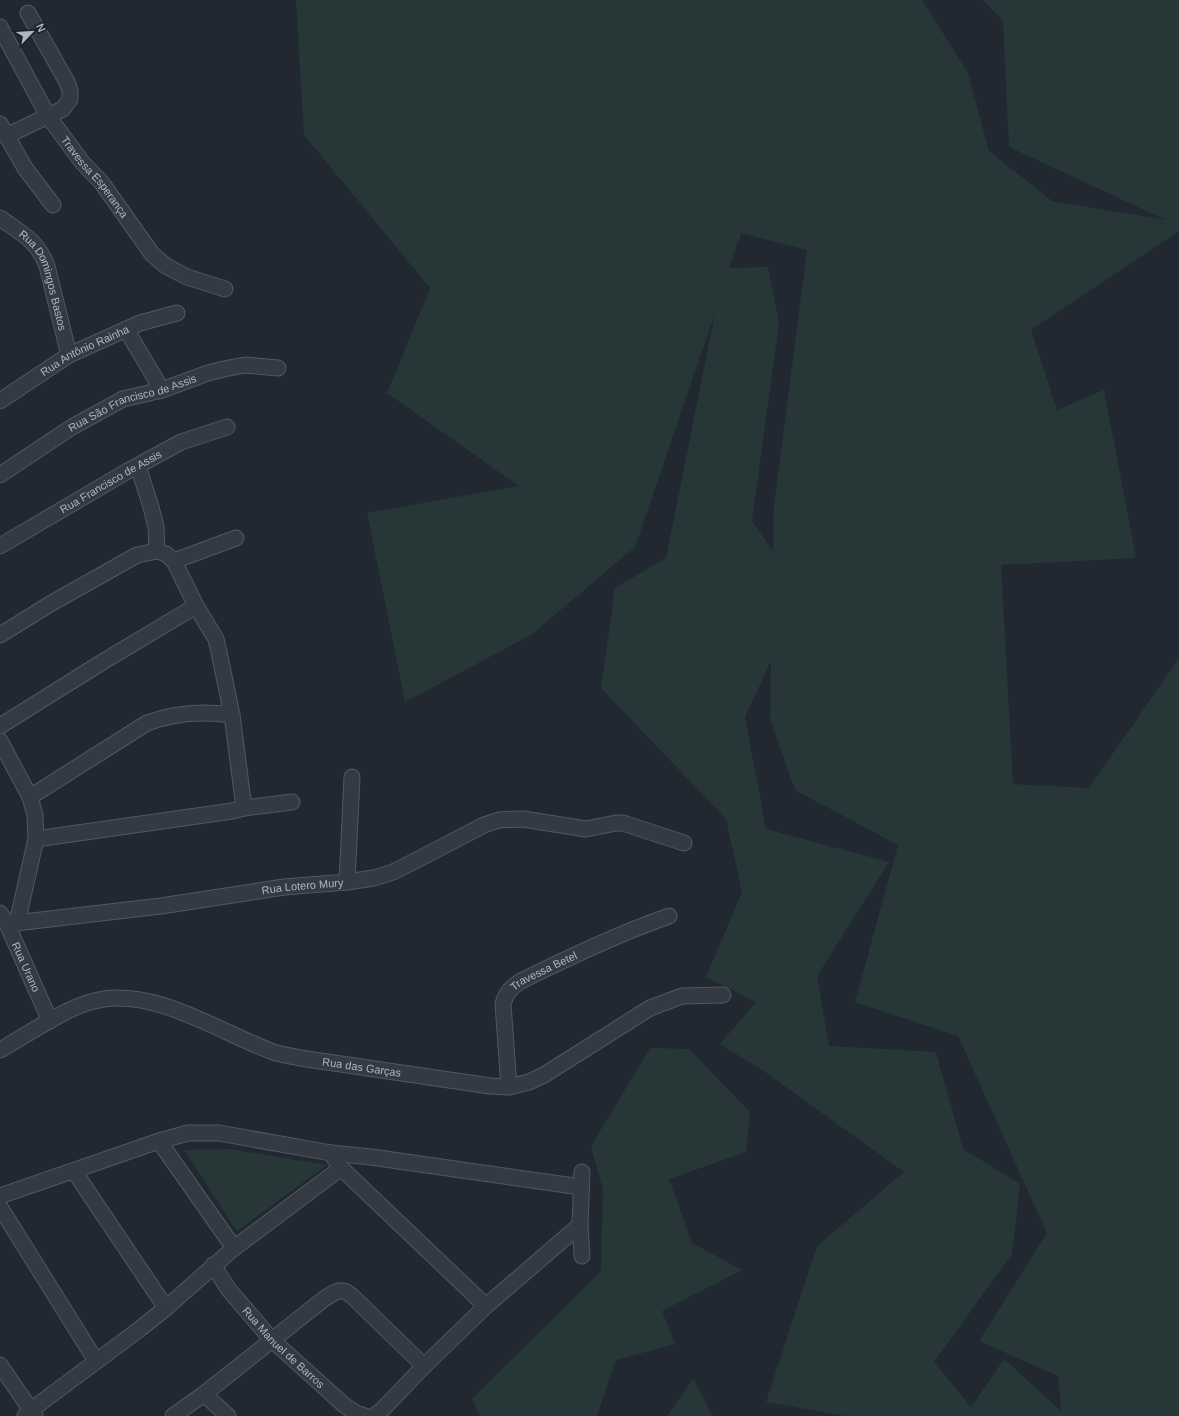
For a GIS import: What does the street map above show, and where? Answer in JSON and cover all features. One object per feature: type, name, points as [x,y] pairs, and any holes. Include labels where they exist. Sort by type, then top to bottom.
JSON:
[{"type":"street","points":[[28,13],[67,82],[70,91],[70,99],[63,109],[48,116],[3,130],[25,168],[53,205]]},
{"type":"street","name":"Travessa Esperança","points":[[0,27],[48,116],[82,162],[102,183],[152,254],[166,266],[187,277],[225,289]]},
{"type":"street","name":"Rua Domingos Bastos","points":[[0,218],[37,246],[43,255],[69,355]]},
{"type":"street","name":"Rua Antônio Rainha","points":[[0,401],[69,355],[140,323],[177,314]]},
{"type":"street","points":[[126,329],[162,390]]},
{"type":"street","name":"Rua São Francisco de Assis","points":[[0,476],[72,426],[124,399],[162,390],[208,372],[224,368],[245,366],[278,368]]},
{"type":"street","name":"Rua Francisco de Assis","points":[[0,546],[181,442],[227,427]]},
{"type":"street","points":[[138,466],[156,527],[157,551]]},
{"type":"street","points":[[174,561],[236,538]]},
{"type":"street","points":[[0,636],[50,604],[137,555],[157,551],[166,554],[174,561],[196,606],[216,639],[220,652],[232,715],[244,808]]},
{"type":"street","points":[[0,726],[196,606]]},
{"type":"street","points":[[30,797],[147,723],[160,718],[176,715],[216,713],[232,715]]},
{"type":"street","points":[[0,742],[30,797],[35,815],[36,839],[8,920]]},
{"type":"street","points":[[347,882],[352,777]]},
{"type":"street","points":[[36,839],[292,802]]},
{"type":"street","name":"Rua Lotero Mury","points":[[8,920],[161,906],[284,887],[347,882],[374,878],[394,872],[484,825],[499,820],[523,819],[586,829],[608,824],[623,824],[684,843]]},
{"type":"street","name":"Travessa Betel","points":[[509,1087],[503,1004],[505,996],[512,987],[521,981],[594,946],[669,916]]},
{"type":"street","name":"Rua Urano","points":[[8,920],[50,1021]]},
{"type":"street","name":"Rua das Garças","points":[[0,1050],[72,1009],[94,1001],[115,997],[134,998],[156,1003],[176,1010],[277,1053],[300,1058],[490,1086],[509,1087],[529,1082],[544,1075],[650,1008],[682,996],[723,995]]},
{"type":"street","points":[[0,1196],[188,1133],[219,1133],[331,1153],[582,1180],[580,1225],[582,1256]]},
{"type":"street","points":[[159,1142],[234,1248]]},
{"type":"street","points":[[331,1153],[341,1168],[486,1306]]},
{"type":"street","points":[[0,1365],[30,1414],[96,1361],[166,1308],[234,1248],[341,1168]]},
{"type":"street","points":[[74,1171],[166,1308]]},
{"type":"street","points":[[0,1207],[96,1361]]},
{"type":"street","points":[[377,1414],[486,1306],[580,1225]]},
{"type":"street","name":"Rua Manuel de Barros","points":[[214,1265],[229,1290],[272,1340],[344,1405],[356,1413],[365,1416]]},
{"type":"street","points":[[173,1416],[204,1394],[336,1291],[343,1290],[347,1292],[424,1366]]},
{"type":"street","points":[[204,1394],[228,1416]]},
{"type":"shaded area","points":[[296,0],[922,0],[968,73],[989,151],[1052,201],[1166,220],[1009,147],[1003,21],[983,0],[1179,0],[1179,231],[1031,330],[1057,410],[1104,390],[1136,558],[1001,565],[1013,784],[1089,788],[1179,658],[1179,1416],[846,1416],[766,1402],[817,1246],[904,1172],[765,1072],[720,1044],[756,1002],[706,977],[742,892],[726,819],[601,688],[615,588],[666,558],[715,313],[635,547],[531,635],[405,702],[367,513],[519,486],[387,393],[430,288],[304,135]],"holes":[[[741,233],[807,250],[774,506],[773,551],[752,521],[779,323],[768,267],[729,268]],[[771,661],[770,719],[795,790],[898,845],[855,1002],[958,1036],[1047,1233],[979,1341],[1058,1376],[1061,1411],[1004,1359],[971,1407],[934,1362],[1012,1254],[1020,1184],[963,1149],[936,1052],[829,1046],[817,976],[889,862],[766,829],[745,717]]]},
{"type":"shaded area","points":[[650,1048],[689,1049],[750,1112],[746,1152],[669,1179],[692,1243],[742,1270],[662,1311],[675,1344],[616,1360],[597,1416],[480,1416],[472,1399],[601,1271],[603,1190],[591,1146]]},
{"type":"shaded area","points":[[230,1149],[327,1165],[237,1231],[184,1150]]},
{"type":"shaded area","points":[[693,1379],[713,1416],[667,1416]]}]
